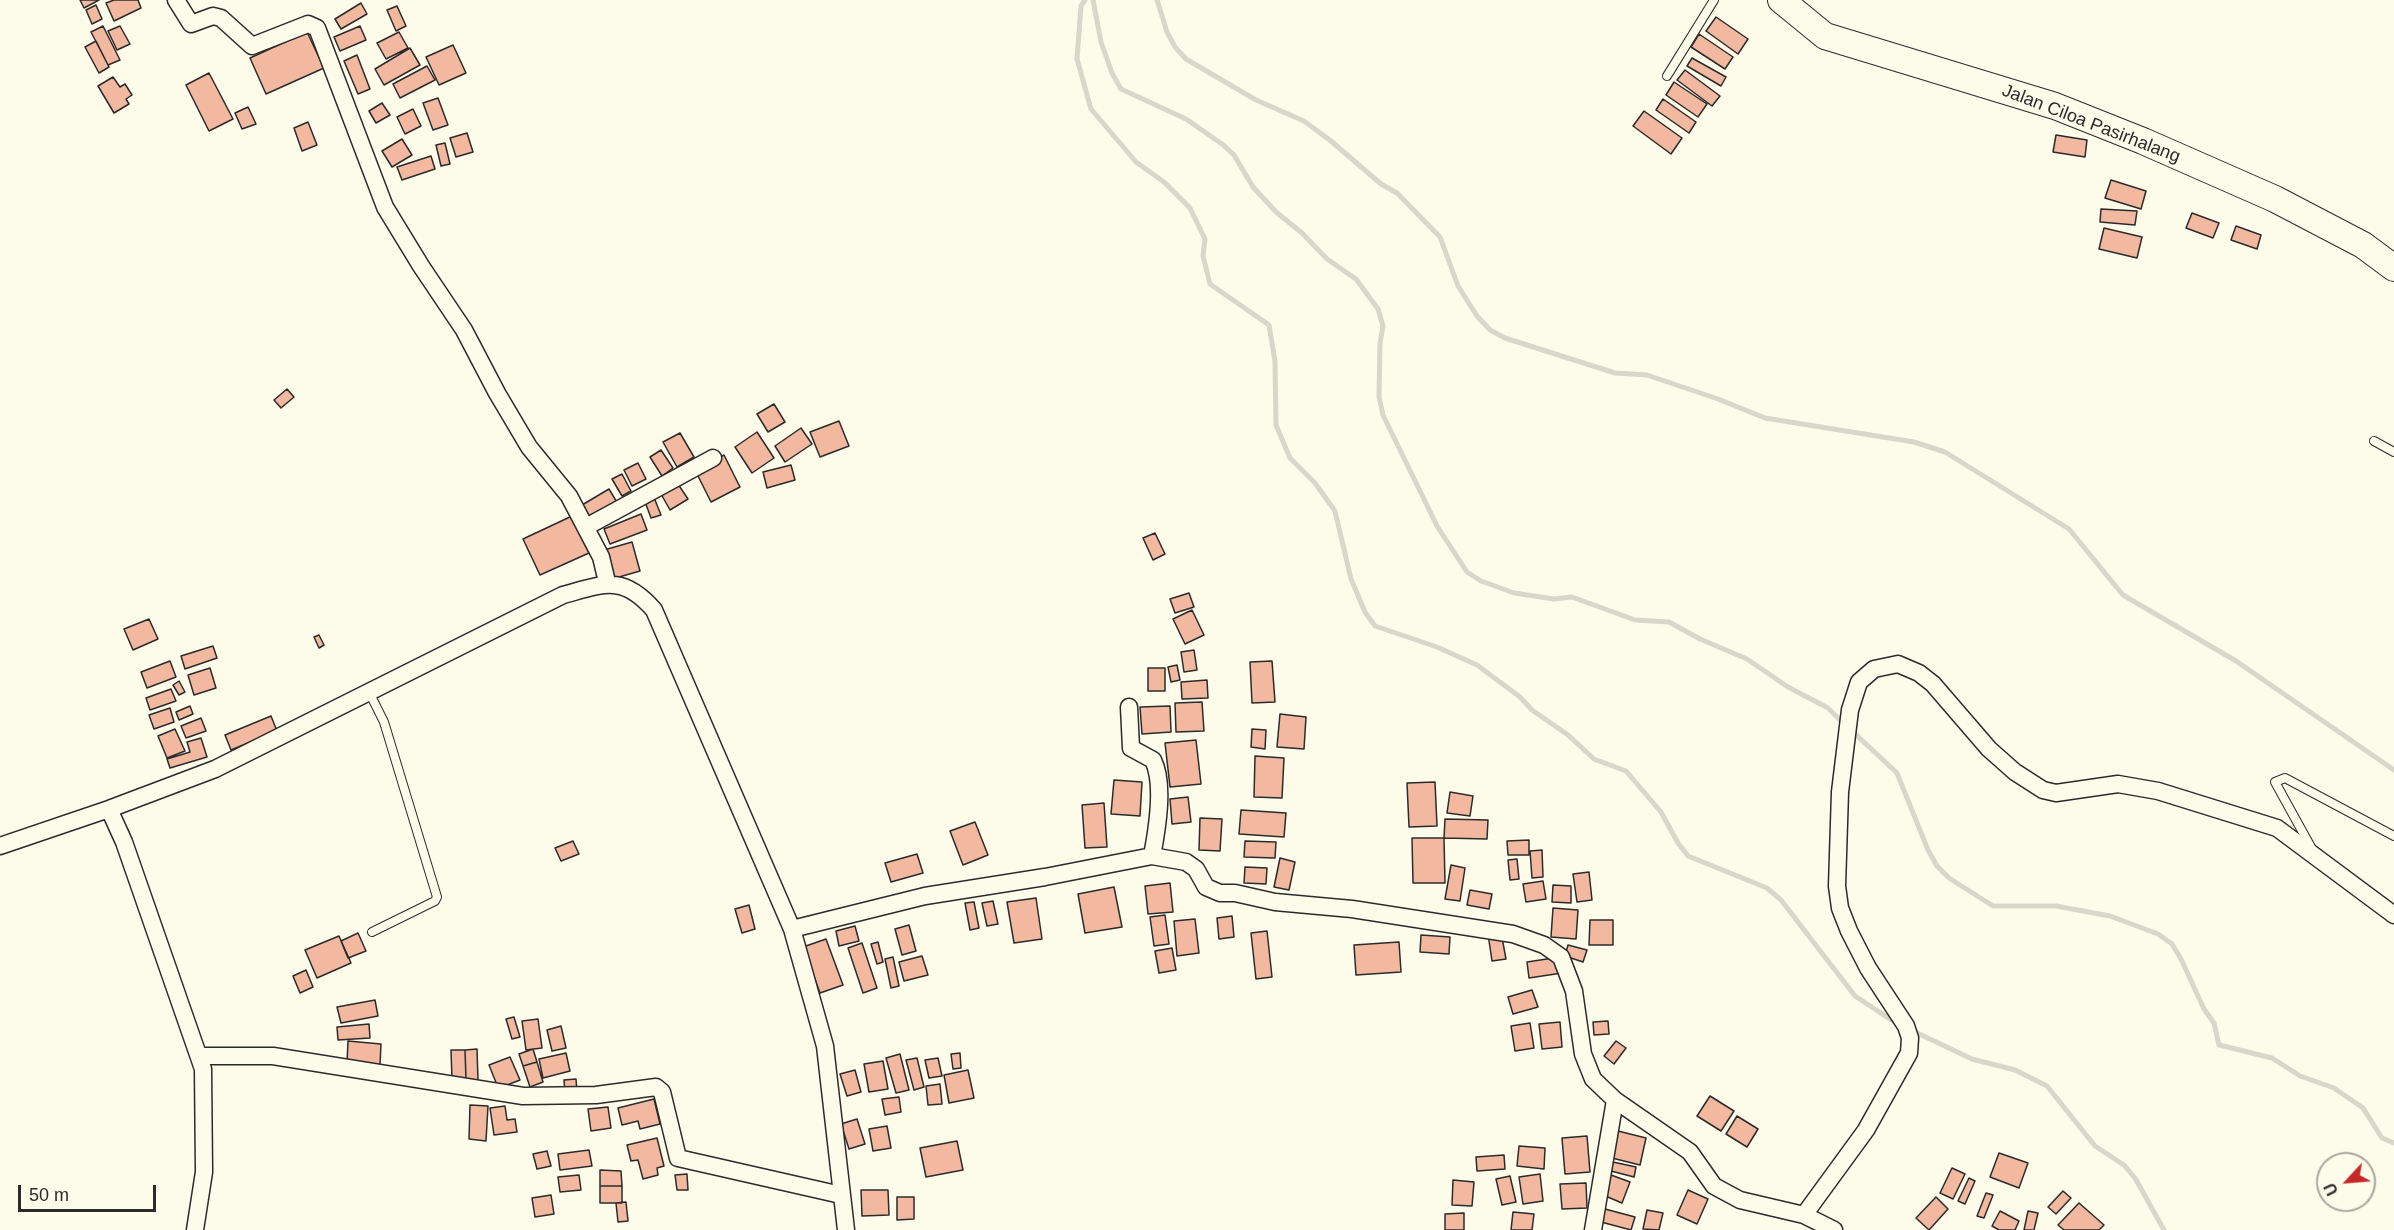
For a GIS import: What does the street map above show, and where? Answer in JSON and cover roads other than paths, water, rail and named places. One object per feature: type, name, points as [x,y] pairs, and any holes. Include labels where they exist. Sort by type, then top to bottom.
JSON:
[{"type":"main road","name":"Jalan Ciloa Pasirhalang","points":[[1781,0],[1825,36],[2055,106],[2154,146],[2275,199],[2363,245],[2394,268]]},
{"type":"street","points":[[176,0],[191,24],[213,16],[221,18],[252,45],[257,46],[308,24],[317,28],[385,207],[464,330],[529,447],[569,496],[601,557],[607,582]]},
{"type":"street","points":[[586,527],[712,458]]},
{"type":"street","points":[[0,846],[109,809],[215,769],[563,595],[607,582],[631,588],[640,594],[654,610],[792,929],[825,1046],[846,1230]]},
{"type":"street","points":[[1804,1215],[1866,1130],[1909,1053],[1910,1038],[1906,1026],[1868,968],[1849,932],[1840,908],[1837,886],[1840,792],[1850,710],[1859,682],[1874,669],[1898,664],[1933,684],[1989,749],[2014,772],[2043,790],[2056,793],[2090,786],[2118,784],[2158,791],[2277,828],[2394,915]]},
{"type":"street","points":[[1129,707],[1131,748],[1153,759],[1156,769],[1159,823],[1152,856]]},
{"type":"street","points":[[109,809],[124,842],[203,1069],[204,1172],[195,1230]]},
{"type":"street","points":[[792,929],[924,896],[1046,877],[1152,856],[1186,862],[1196,869],[1206,887],[1220,893],[1235,893],[1275,902],[1352,909],[1493,930],[1544,945],[1561,957],[1568,971],[1587,1070],[1615,1100],[1690,1152],[1714,1186],[1740,1200],[1804,1215],[1834,1230]]},
{"type":"street","points":[[199,1056],[273,1056],[523,1096],[596,1095],[656,1087],[662,1092],[678,1158],[841,1195]]},
{"type":"street","points":[[1593,1230],[1615,1100]]},
{"type":"lane","points":[[1667,76],[1714,0]]},
{"type":"lane","points":[[2374,441],[2394,452]]},
{"type":"lane","points":[[369,692],[384,722],[437,897],[435,901],[372,932]]},
{"type":"lane","points":[[2316,857],[2276,782],[2280,779],[2285,778],[2394,836]]},
{"type":"waterway","points":[[1085,0],[1081,6],[1077,59],[1091,109],[1136,162],[1164,182],[1190,208],[1205,239],[1203,256],[1210,284],[1269,325],[1275,361],[1276,425],[1290,458],[1315,483],[1335,511],[1351,579],[1365,612],[1375,626],[1437,647],[1477,665],[1520,697],[1532,710],[1568,735],[1594,759],[1626,771],[1661,812],[1688,856],[1767,888],[1781,900],[1855,996],[1899,1025]]},
{"type":"waterway","points":[[1093,0],[1101,42],[1112,73],[1121,89],[1186,119],[1222,144],[1234,155],[1253,187],[1276,212],[1302,233],[1327,259],[1356,279],[1378,309],[1383,326],[1380,343],[1379,397],[1383,415],[1437,526],[1467,572],[1481,581],[1514,593],[1554,599],[1572,597],[1635,620],[1669,622],[1700,639],[1747,659],[1788,687],[1828,708],[1844,724]]},
{"type":"waterway","points":[[1157,0],[1167,32],[1175,47],[1186,59],[1256,100],[1304,121],[1381,184],[1397,193],[1440,237],[1458,286],[1477,316],[1490,330],[1505,338],[1615,373],[1647,375],[1765,418],[1914,442],[1945,452],[2069,529],[2123,595],[2236,661],[2394,770]]},
{"type":"waterway","points":[[1851,730],[1897,773],[1928,850],[1937,866],[1949,878],[1993,906],[2056,906],[2110,916],[2158,934],[2172,944],[2181,959],[2204,1009],[2214,1023],[2219,1045],[2272,1058],[2300,1076],[2334,1088],[2363,1108],[2382,1138],[2394,1143]]},
{"type":"waterway","points":[[1911,1030],[1972,1059],[2015,1070],[2047,1086],[2095,1146],[2124,1165],[2135,1178],[2164,1230]]}]
